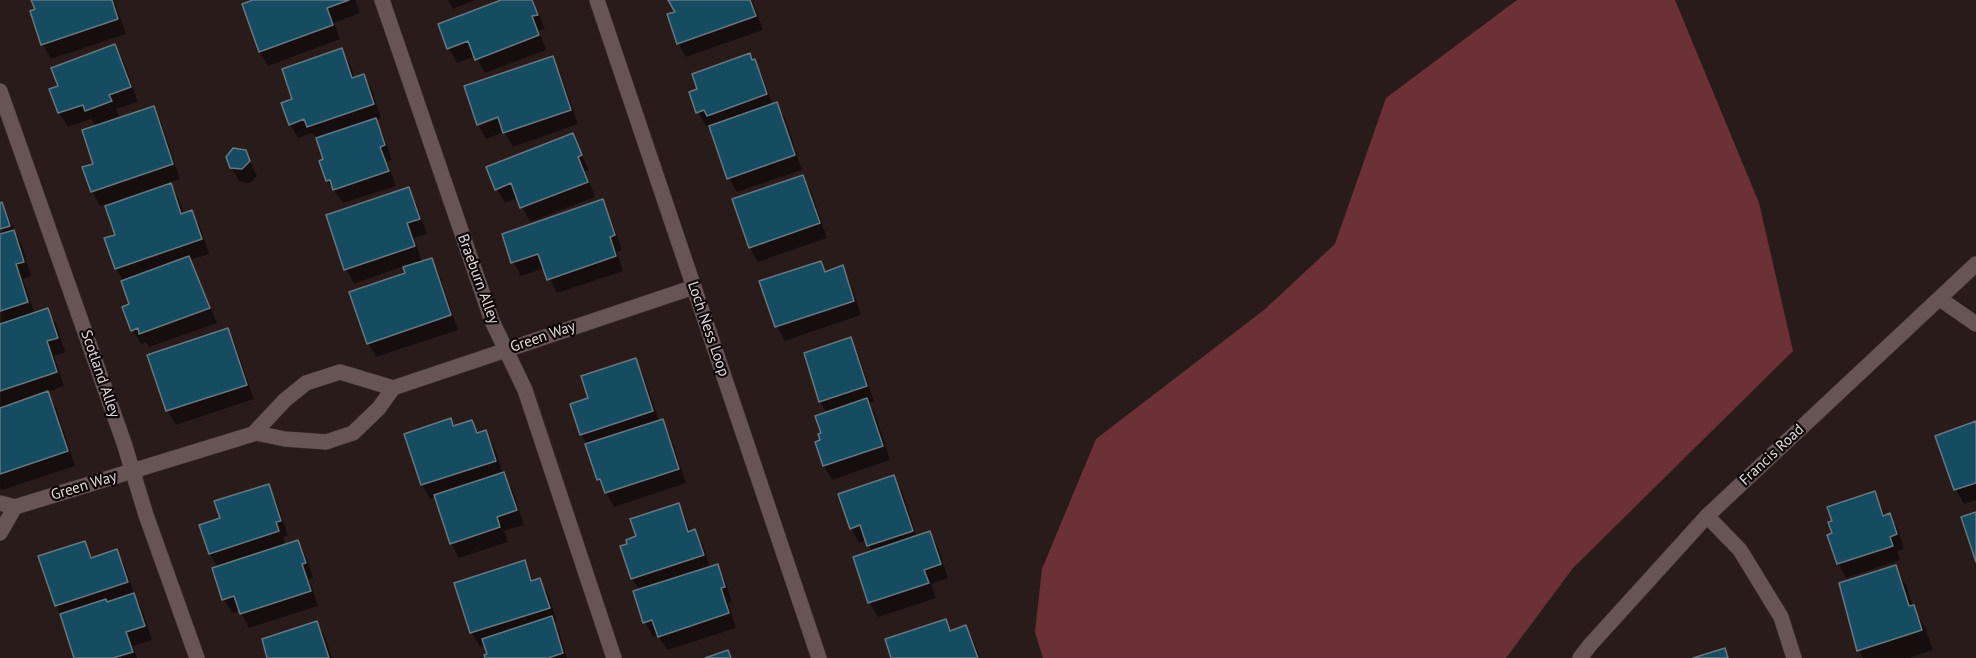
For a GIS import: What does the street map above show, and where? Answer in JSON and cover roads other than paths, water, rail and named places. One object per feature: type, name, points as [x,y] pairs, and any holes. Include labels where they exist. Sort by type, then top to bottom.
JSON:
[{"type":"street","name":"Braeburn Alley","points":[[382,0],[492,321],[525,390],[614,658]]},
{"type":"street","name":"Loch Ness Loop","points":[[597,0],[819,658]]},
{"type":"street","name":"Scotland Alley","points":[[0,91],[134,471],[146,515],[197,658]]},
{"type":"street","name":"Francis Road","points":[[1580,658],[1707,516],[1976,264]]},
{"type":"street","name":"Green Way","points":[[0,533],[8,505],[134,471],[256,433],[285,439],[326,442],[353,433],[379,408],[393,388],[694,287]]},
{"type":"street","points":[[1940,300],[1976,324]]},
{"type":"street","points":[[256,433],[285,400],[306,383],[340,372],[393,388]]},
{"type":"street","points":[[1707,516],[1740,550],[1781,617],[1794,658]]}]
